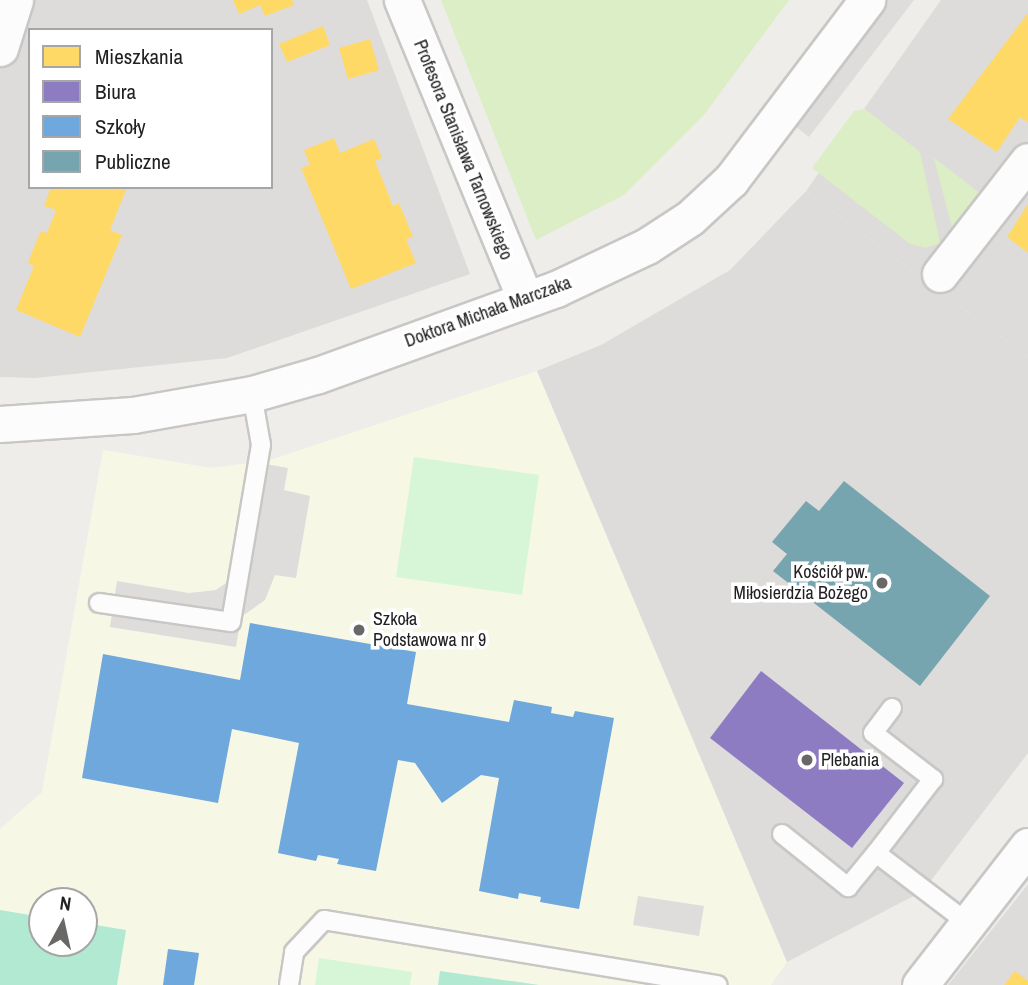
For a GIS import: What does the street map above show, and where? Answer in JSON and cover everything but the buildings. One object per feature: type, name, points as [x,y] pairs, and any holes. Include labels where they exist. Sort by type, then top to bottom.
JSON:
[{"type":"street","points":[[0,48],[15,0]]},
{"type":"street","name":"Profesora Stanisława Tarnowskiego","points":[[402,0],[525,299]]},
{"type":"street","name":"Doktora Michała Marczaka","points":[[0,424],[133,415],[251,394],[318,375],[525,299],[647,246],[690,218],[731,180],[770,132],[867,0]]},
{"type":"street","points":[[940,274],[1028,161]]},
{"type":"street","points":[[920,985],[1028,846]]},
{"type":"lane","points":[[99,603],[231,622],[261,446],[251,394]]},
{"type":"lane","points":[[782,834],[848,887],[933,779],[873,733],[892,708]]},
{"type":"lane","points":[[876,853],[968,923]]},
{"type":"lane","points":[[289,985],[294,952],[324,920],[718,985]]},
{"type":"shaded area","points":[[0,0],[367,0],[470,274],[227,358],[35,378],[0,377]]},
{"type":"shaded area","points":[[879,0],[914,0],[809,137],[787,120]]},
{"type":"shaded area","points":[[941,0],[1028,0],[1028,357],[806,191]]},
{"type":"shaded area","points":[[806,191],[1028,357],[1028,753],[923,891],[787,962],[537,371],[601,345],[730,270]]},
{"type":"shaded area","name":"Szkoła Podstawowa nr 9","points":[[537,371],[787,962],[771,985],[0,985],[0,829],[42,792],[103,450],[211,468],[270,460]]},
{"type":"shaded area","points":[[255,462],[288,468],[284,490],[310,496],[296,578],[275,575],[265,600],[241,617],[236,647],[110,627],[117,581],[189,593],[216,590],[229,581],[236,568]]},
{"type":"shaded area","points":[[1028,884],[1028,985],[948,985]]},
{"type":"shaded area","points":[[638,896],[704,906],[699,936],[633,925]]},
{"type":"green space","points":[[441,0],[789,0],[704,115],[624,195],[536,240]]},
{"type":"green space","points":[[865,109],[920,152],[940,243],[925,248],[909,243],[812,168],[854,111]]},
{"type":"green space","points":[[934,158],[985,197],[954,235]]},
{"type":"green space","points":[[414,457],[539,475],[522,595],[396,577]]},
{"type":"green space","points":[[0,910],[28,915],[28,957],[98,957],[98,925],[126,930],[117,985],[0,985]]},
{"type":"green space","points":[[319,958],[412,972],[410,985],[315,985]]},
{"type":"green space","points":[[440,971],[539,985],[438,985]]},
{"type":"place","name":"Kościół pw. Miłosierdzia Bożego","points":[[882,583]]},
{"type":"place","name":"Szkoła Podstawowa nr 9","points":[[359,630]]},
{"type":"place","name":"Plebania","points":[[807,760]]}]
